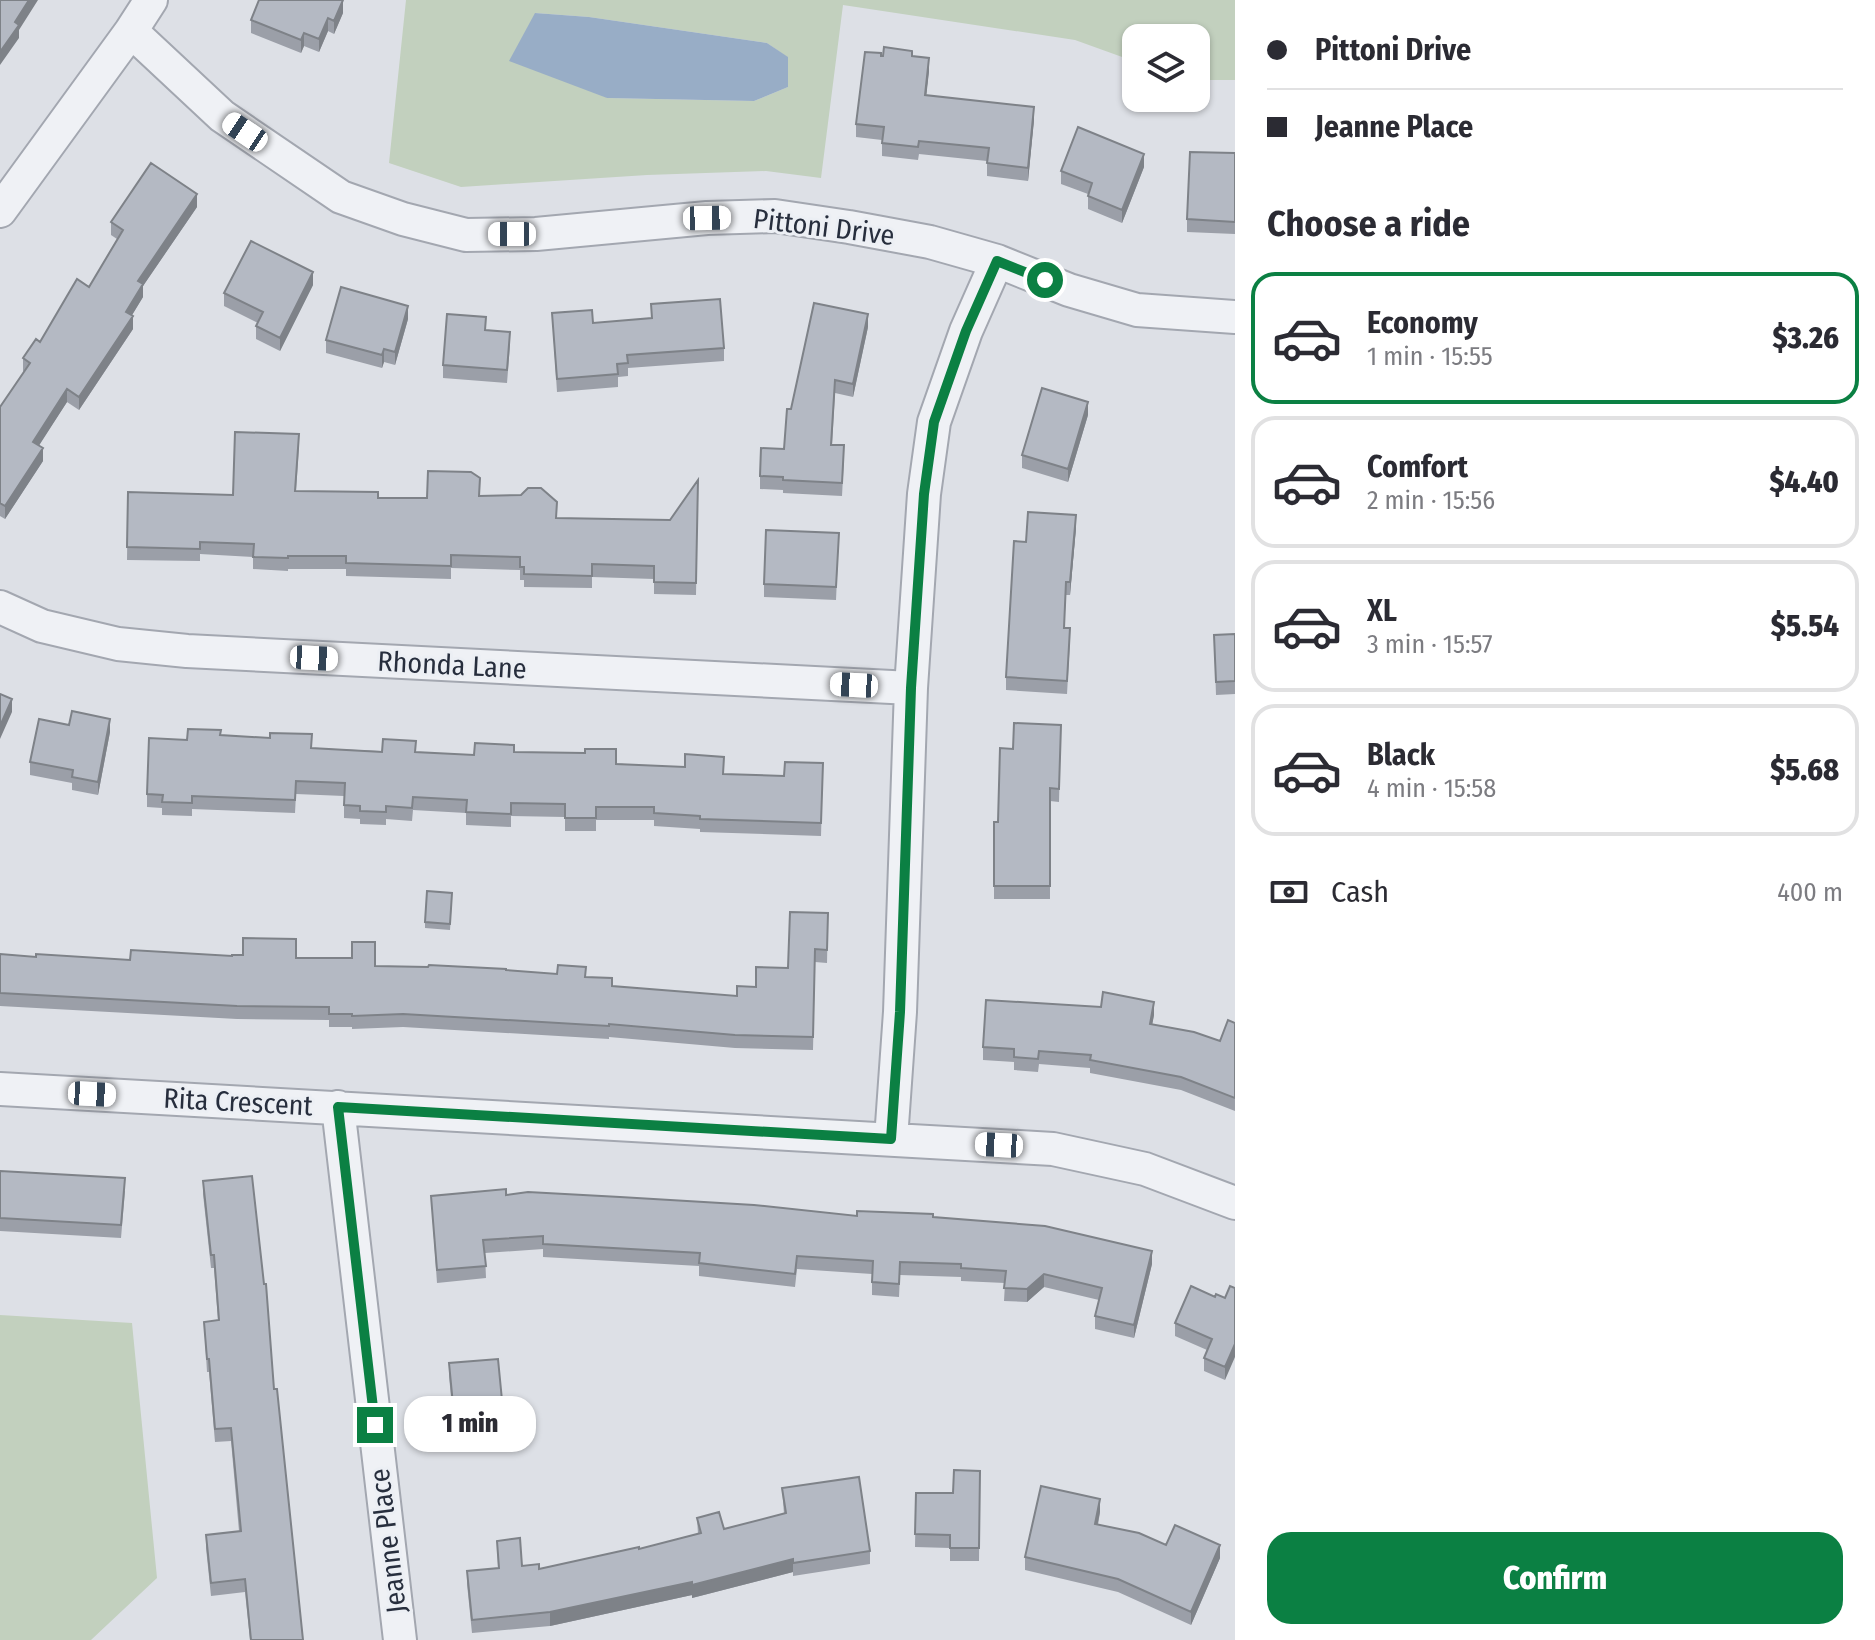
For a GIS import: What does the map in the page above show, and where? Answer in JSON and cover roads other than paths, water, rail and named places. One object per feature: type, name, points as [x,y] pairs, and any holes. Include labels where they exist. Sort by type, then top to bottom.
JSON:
[{"type":"street","points":[[1,206],[151,0]]},
{"type":"street","name":"Pittoni Drive","points":[[131,31],[222,116],[341,197],[403,219],[466,235],[522,234],[707,218],[775,216],[930,242],[997,261],[1069,290],[1137,310],[1235,317]]},
{"type":"street","points":[[891,1139],[900,1012],[911,688],[924,494],[934,422],[966,331],[997,261]]},
{"type":"street","name":"Rhonda Lane","points":[[0,607],[42,626],[118,644],[187,651],[911,688]]},
{"type":"street","name":"Rita Crescent","points":[[0,1089],[1053,1149],[1145,1169],[1235,1203]]},
{"type":"street","name":"Jeanne Place","points":[[338,1107],[400,1640]]},
{"type":"water","points":[[535,13],[589,17],[767,43],[788,57],[788,87],[754,101],[607,98],[509,61]]}]
